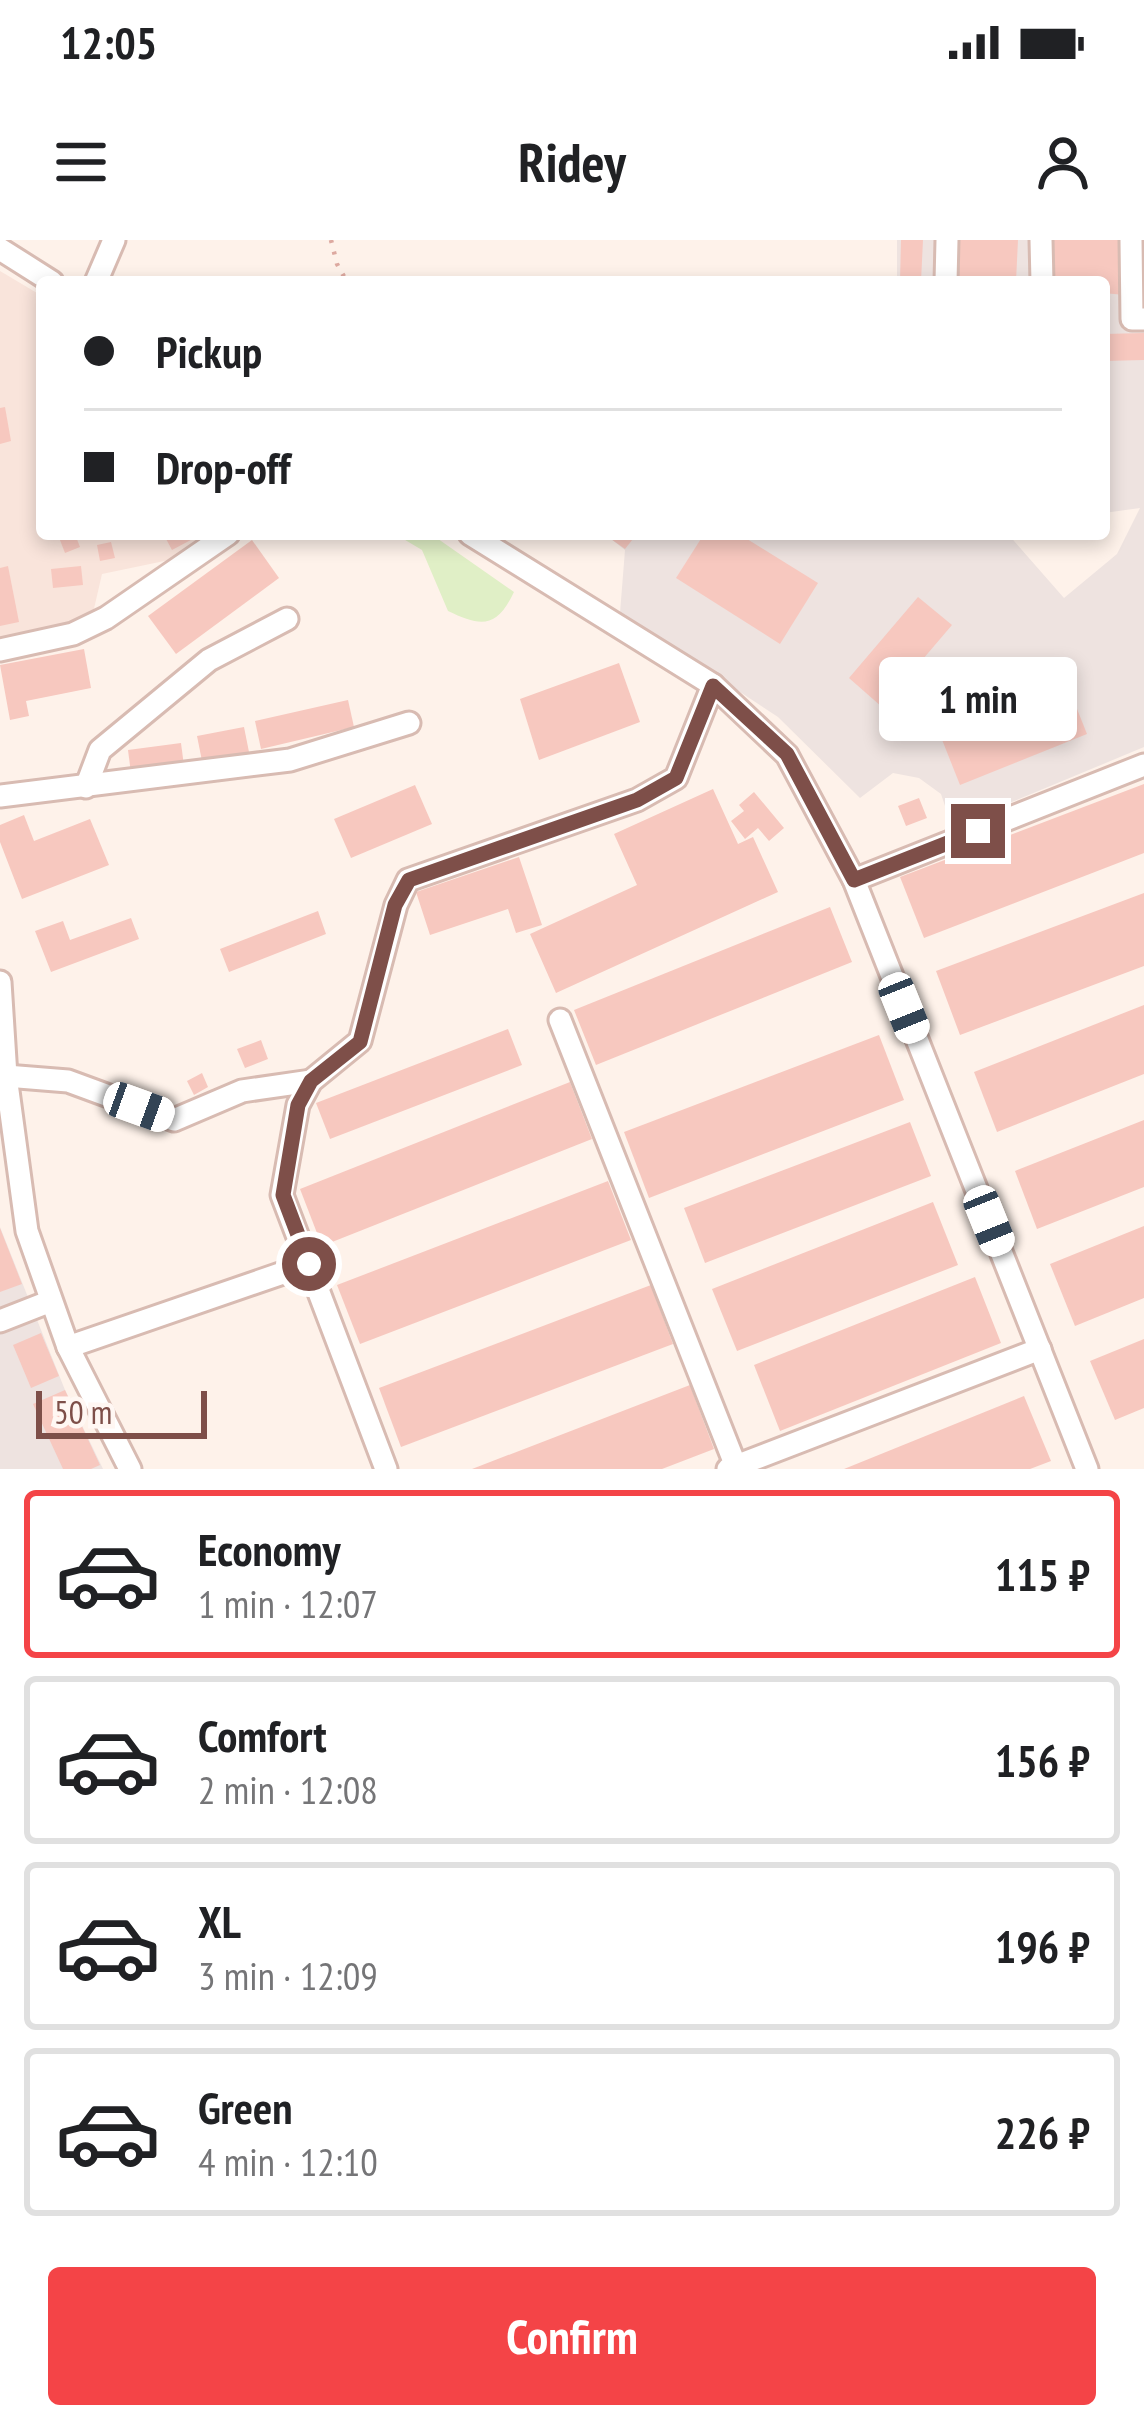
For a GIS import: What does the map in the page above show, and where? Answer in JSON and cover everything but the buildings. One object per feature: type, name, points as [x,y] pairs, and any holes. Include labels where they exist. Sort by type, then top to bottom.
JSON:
[{"type":"street","points":[[99,276],[114,240]]},
{"type":"street","points":[[946,276],[947,240]]},
{"type":"street","points":[[1042,240],[1042,276]]},
{"type":"street","points":[[1131,240],[1132,319],[1144,319]]},
{"type":"street","points":[[0,249],[43,276]]},
{"type":"street","points":[[0,650],[73,634],[106,618],[219,540]]},
{"type":"street","points":[[480,540],[713,686],[787,754],[854,880],[1087,1469]]},
{"type":"street","points":[[86,787],[100,750],[209,660],[287,619]]},
{"type":"street","points":[[386,1469],[283,1195],[298,1105],[311,1081],[360,1042],[395,905],[409,880],[637,800],[676,778],[713,686]]},
{"type":"street","points":[[0,796],[290,760],[409,723]]},
{"type":"street","points":[[854,880],[1144,764]]},
{"type":"street","points":[[0,982],[6,1076],[27,1231],[68,1347],[130,1469]]},
{"type":"street","points":[[560,1020],[733,1468],[1040,1348]]},
{"type":"street","points":[[6,1076],[68,1081],[174,1120],[242,1091],[311,1081]]},
{"type":"street","points":[[68,1347],[309,1264]]},
{"type":"street","points":[[0,1321],[52,1301]]},
{"type":"path","points":[[331,240],[344,276]]},
{"type":"shaded area","points":[[897,240],[1144,240],[1144,747],[952,827],[941,794],[919,778],[893,773],[860,798],[778,717],[620,613],[625,550],[612,540],[1013,540],[1064,598],[1117,554],[1140,508],[1110,512],[1110,276],[897,276]]},
{"type":"shaded area","points":[[0,271],[36,292],[36,540],[199,540],[174,559],[102,574],[93,613],[71,626],[0,642]]},
{"type":"shaded area","points":[[0,1227],[65,1390],[103,1469],[0,1469]]},
{"type":"green space","points":[[405,540],[440,540],[514,592],[494,619],[478,622],[448,611],[422,550]]},
{"type":"route","points":[[309,1264],[283,1195],[298,1105],[311,1081],[360,1042],[395,905],[409,880],[637,800],[676,778],[713,686],[787,754],[854,880],[978,831]]}]
